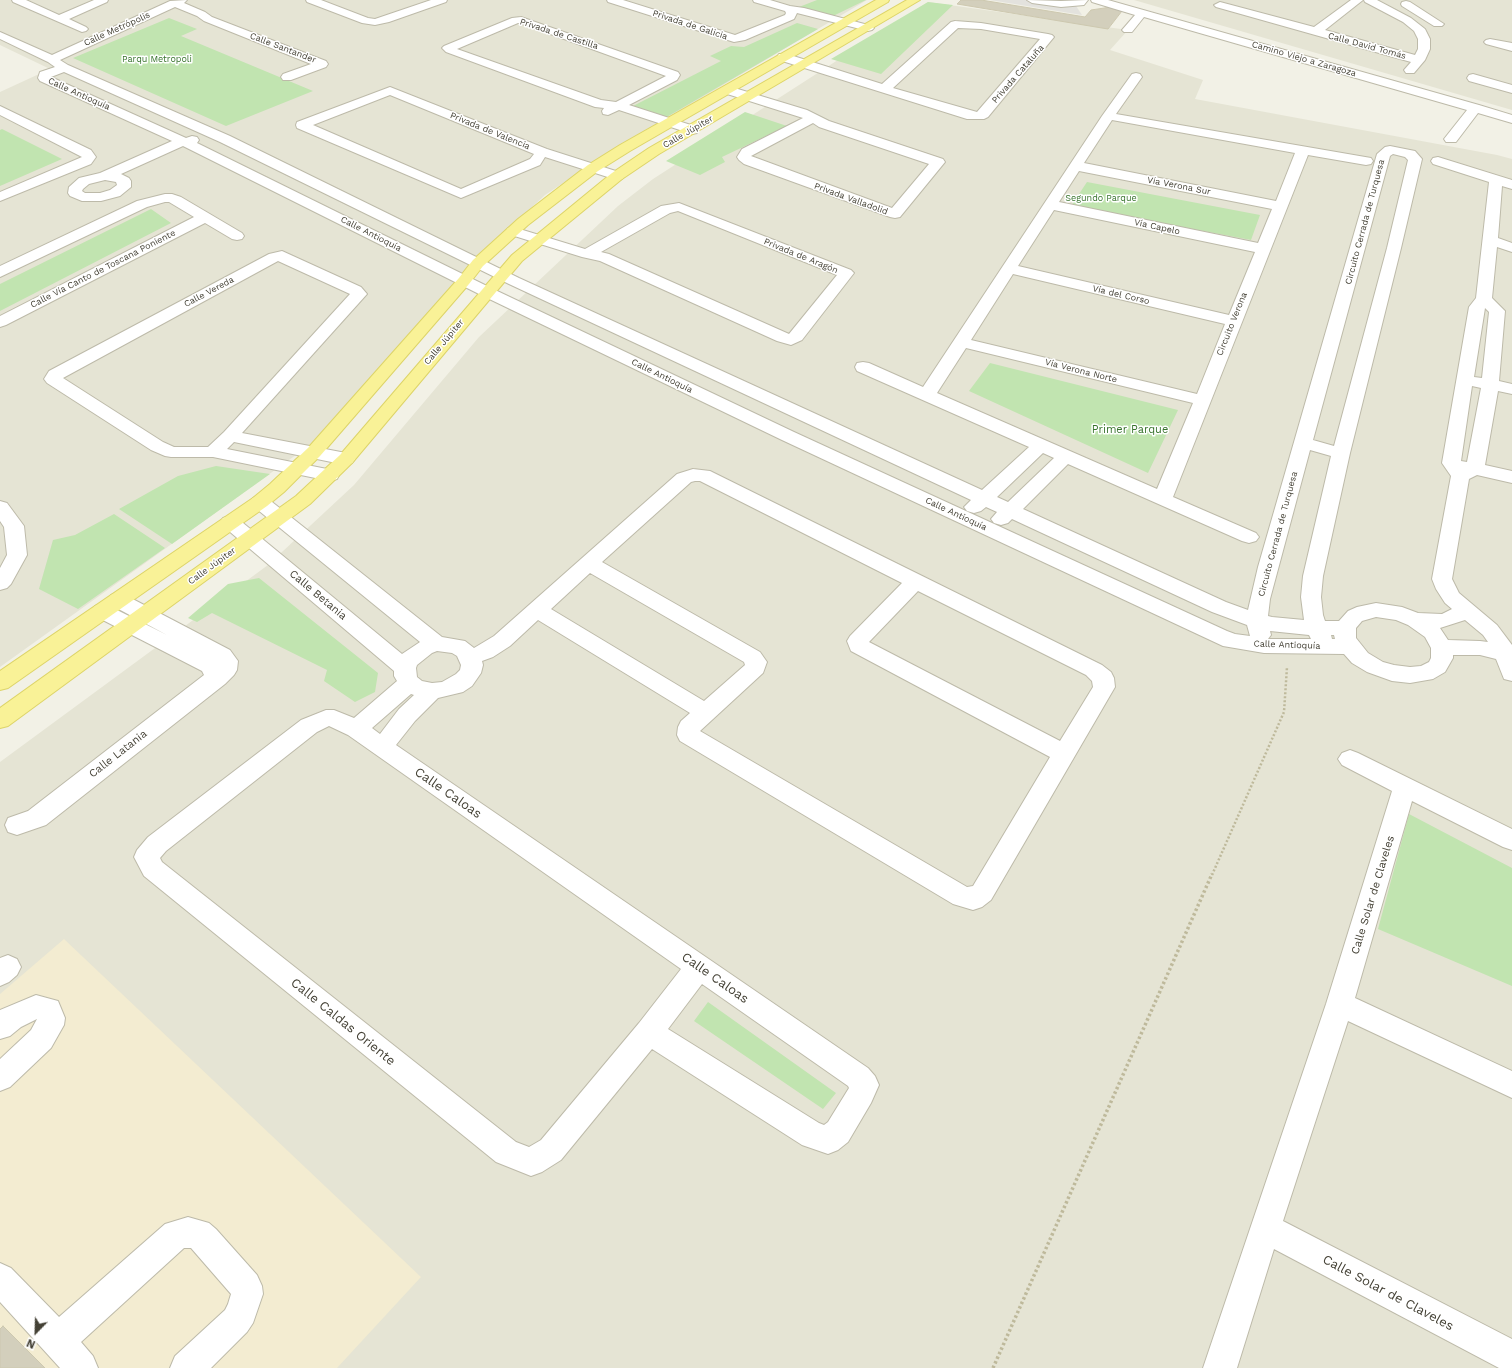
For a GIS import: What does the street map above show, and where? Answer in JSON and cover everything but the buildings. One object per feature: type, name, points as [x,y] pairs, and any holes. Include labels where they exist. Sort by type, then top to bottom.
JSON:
[{"type":"main road","name":"Calle Júpiter","points":[[0,682],[260,502],[314,452],[464,281],[478,262],[518,226],[588,172],[664,125],[884,0]]},
{"type":"main road","name":"Calle Júpiter","points":[[0,720],[280,518],[330,475],[516,258],[614,179],[648,155],[864,31],[912,0]]},
{"type":"street","points":[[17,0],[82,29]]},
{"type":"street","points":[[59,19],[103,0]]},
{"type":"street","points":[[311,0],[366,21],[375,22],[385,20],[442,0]]},
{"type":"street","name":"Privada de Galicia","points":[[612,0],[734,39],[741,38],[789,13]]},
{"type":"street","points":[[758,0],[789,13],[864,31]]},
{"type":"street","points":[[1032,0],[1061,4],[1080,3],[1083,0]]},
{"type":"street","name":"Camino Viejo a Zaragoza","points":[[1096,0],[1512,119]]},
{"type":"street","name":"Calle David Tomás","points":[[1315,32],[1358,0]]},
{"type":"street","points":[[1369,0],[1407,20],[1419,29],[1424,39],[1424,49],[1419,60],[1404,75]]},
{"type":"street","points":[[1398,0],[1438,24]]},
{"type":"street","points":[[1413,8],[1424,0]]},
{"type":"street","name":"Calle Metrópolis","points":[[52,59],[178,2]]},
{"type":"street","name":"Calle Santander","points":[[178,2],[208,19],[321,63],[319,66],[287,77]]},
{"type":"street","name":"Calle David Tomás","points":[[1220,5],[1419,60]]},
{"type":"street","name":"Calle Santander","points":[[161,9],[184,17],[208,19]]},
{"type":"street","points":[[1128,30],[1142,13]]},
{"type":"street","name":"Privada de Castilla","points":[[609,107],[673,77],[674,75],[521,20],[516,20],[448,48],[609,107],[687,132]]},
{"type":"street","name":"Privada Cataluña","points":[[788,55],[888,85],[972,116],[979,116],[983,114],[1049,39],[1046,36],[1029,33],[955,24],[888,85]]},
{"type":"street","points":[[0,35],[52,59],[64,68]]},
{"type":"street","points":[[1490,42],[1512,48]]},
{"type":"street","name":"Calle Antioquía","points":[[64,68],[218,136],[501,274],[1219,607],[1257,621],[1285,626],[1316,628],[1348,638],[1325,646],[1264,646],[1237,642],[1219,636],[788,436],[464,281],[198,148],[44,78],[44,75],[64,68]]},
{"type":"street","points":[[926,395],[1077,166],[1108,116],[1136,76]]},
{"type":"street","points":[[1473,78],[1507,87],[1512,77]]},
{"type":"street","name":"Privada de Valencia","points":[[390,91],[539,157],[467,192],[458,194],[302,125],[390,91]]},
{"type":"street","name":"Privada Valladolid","points":[[722,93],[813,121],[938,162],[895,214],[748,161],[744,157],[747,152],[813,121]]},
{"type":"street","points":[[1451,139],[1475,108]]},
{"type":"street","points":[[0,110],[86,154],[89,157],[86,161],[0,197]]},
{"type":"street","points":[[1108,116],[1366,161]]},
{"type":"street","points":[[0,126],[16,119]]},
{"type":"street","points":[[124,181],[124,187],[115,193],[101,197],[82,197],[75,193],[75,190],[79,184],[84,181],[105,176],[173,145],[218,136]]},
{"type":"street","points":[[124,181],[180,154],[198,148],[218,136]]},
{"type":"street","name":"Circuito Verona","points":[[1163,499],[1303,150]]},
{"type":"street","name":"Circuito Cerrada de Turquesa","points":[[1264,646],[1257,621],[1260,599],[1268,567],[1384,154],[1394,150],[1405,152],[1413,156],[1415,159],[1394,248],[1341,453],[1313,576],[1311,597],[1316,628],[1325,646]]},
{"type":"street","points":[[539,157],[614,179]]},
{"type":"street","points":[[1438,161],[1512,185]]},
{"type":"street","name":"Vía Verona Sur","points":[[1077,166],[1280,206]]},
{"type":"street","points":[[62,171],[84,181]]},
{"type":"street","points":[[105,176],[120,178],[124,181]]},
{"type":"street","points":[[1462,469],[1465,379],[1480,303],[1490,240],[1496,180]]},
{"type":"street","points":[[115,193],[142,204]]},
{"type":"street","points":[[0,272],[142,204],[168,198],[176,200],[237,236]]},
{"type":"street","name":"Vía Capelo","points":[[1051,205],[1263,250]]},
{"type":"street","name":"Privada de Aragón","points":[[518,226],[540,239],[587,254],[603,251],[666,209],[679,208],[846,274],[796,337],[791,340],[783,338],[603,251],[551,229],[518,226]]},
{"type":"street","name":"Calle Vía Canto de Toscana Poniente","points":[[0,322],[205,217]]},
{"type":"street","points":[[1490,240],[1512,248]]},
{"type":"street","name":"Calle Vereda","points":[[213,452],[230,436],[357,296],[358,292],[286,257],[274,257],[53,377],[53,379],[164,450],[180,453],[213,452],[330,475]]},
{"type":"street","name":"Vía del Corso","points":[[1009,269],[1234,321]]},
{"type":"street","points":[[1480,303],[1505,312],[1490,385],[1462,469],[1442,579],[1452,598],[1490,630],[1500,645],[1508,663]]},
{"type":"street","name":"Vía Verona Norte","points":[[961,342],[1202,400]]},
{"type":"street","points":[[863,367],[1249,537]]},
{"type":"street","points":[[1465,379],[1512,389]]},
{"type":"street","points":[[788,436],[811,419]]},
{"type":"street","points":[[230,436],[346,458]]},
{"type":"street","points":[[1303,443],[1341,453]]},
{"type":"street","points":[[963,517],[1041,445]]},
{"type":"street","points":[[990,530],[1066,456]]},
{"type":"street","points":[[1462,469],[1512,477]]},
{"type":"street","points":[[470,657],[494,647],[590,564],[684,478],[693,475],[703,476],[1094,670],[1103,678],[1104,687],[982,893],[973,898],[962,898],[688,735],[689,727],[755,668],[756,662],[752,657],[590,564]]},
{"type":"street","points":[[260,502],[437,644]]},
{"type":"street","points":[[0,507],[14,526],[17,555],[4,579],[0,583]]},
{"type":"street","name":"Calle Betania","points":[[230,522],[407,675]]},
{"type":"street","points":[[915,582],[858,640],[859,646],[1064,754]]},
{"type":"street","name":"Calle Latania","points":[[16,825],[37,818],[217,678],[210,666],[138,620],[110,606]]},
{"type":"street","points":[[537,610],[705,712]]},
{"type":"street","points":[[1376,610],[1389,611],[1415,620],[1432,632],[1442,647],[1442,658],[1437,667],[1425,673],[1410,675],[1392,673],[1375,667],[1360,658],[1348,638],[1349,621],[1355,616],[1364,612],[1376,610]]},
{"type":"street","points":[[1415,620],[1442,621],[1453,618],[1468,610]]},
{"type":"street","points":[[356,729],[407,675],[409,660],[416,653],[437,644],[457,646],[465,651],[470,657],[472,665],[464,680],[443,690],[423,690],[407,675]]},
{"type":"street","points":[[1442,647],[1480,648],[1508,663]]},
{"type":"street","points":[[382,747],[407,715],[432,691]]},
{"type":"street","name":"Calle Caldas Oriente","points":[[334,718],[326,718],[309,726],[157,844],[146,858],[153,869],[506,1152],[531,1162],[551,1150],[649,1032],[699,967]]},
{"type":"street","name":"Calle Caloas","points":[[334,718],[356,729],[858,1077],[864,1085],[862,1094],[838,1132],[828,1140],[812,1135],[649,1032]]},
{"type":"street","points":[[1350,759],[1512,840]]},
{"type":"street","name":"Calle Solar de Claveles","points":[[1220,1368],[1340,1004],[1406,786]]},
{"type":"street","points":[[1340,1004],[1512,1085]]},
{"type":"street","points":[[0,1027],[11,1018],[36,1007],[48,1010],[51,1018],[50,1025],[41,1039],[0,1078]]},
{"type":"street","name":"Calle Solar de Claveles","points":[[1265,1228],[1512,1357]]},
{"type":"street","points":[[58,1340],[176,1235],[188,1232],[198,1234],[246,1286],[247,1294],[242,1312],[236,1321],[188,1368]]},
{"type":"street","points":[[0,1279],[58,1340],[82,1368]]},
{"type":"path","points":[[993,1368],[1284,712],[1289,646]]},
{"type":"shaded area","points":[[0,0],[867,0],[615,149],[545,195],[488,248],[321,437],[0,667],[0,92],[50,69],[0,45]]},
{"type":"shaded area","points":[[990,0],[1072,0],[1082,15]]},
{"type":"shaded area","points":[[1134,0],[1512,0],[1512,110]]},
{"type":"shaded area","points":[[928,2],[1128,30],[1110,50],[1203,80],[1195,99],[1512,159],[1512,1368],[0,1368],[0,762],[268,565],[354,485],[479,337],[618,206],[653,179]]},
{"type":"shaded area","points":[[64,939],[421,1277],[337,1368],[0,1368],[0,994]]},
{"type":"green space","points":[[817,0],[866,0],[833,16],[799,7]]},
{"type":"green space","points":[[928,2],[953,5],[881,74],[831,59]]},
{"type":"green space","name":"Parqu Metropoli","points":[[169,18],[197,29],[181,36],[313,91],[226,126],[73,58]]},
{"type":"green space","points":[[797,23],[818,29],[665,118],[633,106],[721,61],[710,56],[731,46],[744,47]]},
{"type":"green space","points":[[745,112],[787,126],[722,157],[725,162],[700,175],[666,161]]},
{"type":"green space","points":[[2,129],[62,159],[0,186],[0,130]]},
{"type":"green space","name":"Segundo Parque","points":[[1087,182],[1260,215],[1251,240],[1071,206]]},
{"type":"green space","points":[[151,209],[171,223],[0,311],[0,284]]},
{"type":"green space","name":"Primer Parque","points":[[990,363],[1178,410],[1148,473],[969,391]]},
{"type":"green space","points":[[216,466],[270,474],[172,544],[119,509],[178,476]]},
{"type":"green space","points":[[114,514],[165,548],[78,609],[39,589],[53,540],[75,535]]},
{"type":"green space","points":[[259,578],[378,673],[375,692],[355,702],[324,681],[327,670],[212,613],[197,622],[188,618],[228,584]]},
{"type":"green space","points":[[1409,814],[1512,868],[1512,986],[1378,929]]},
{"type":"green space","points":[[708,1002],[836,1093],[823,1109],[694,1021]]}]
